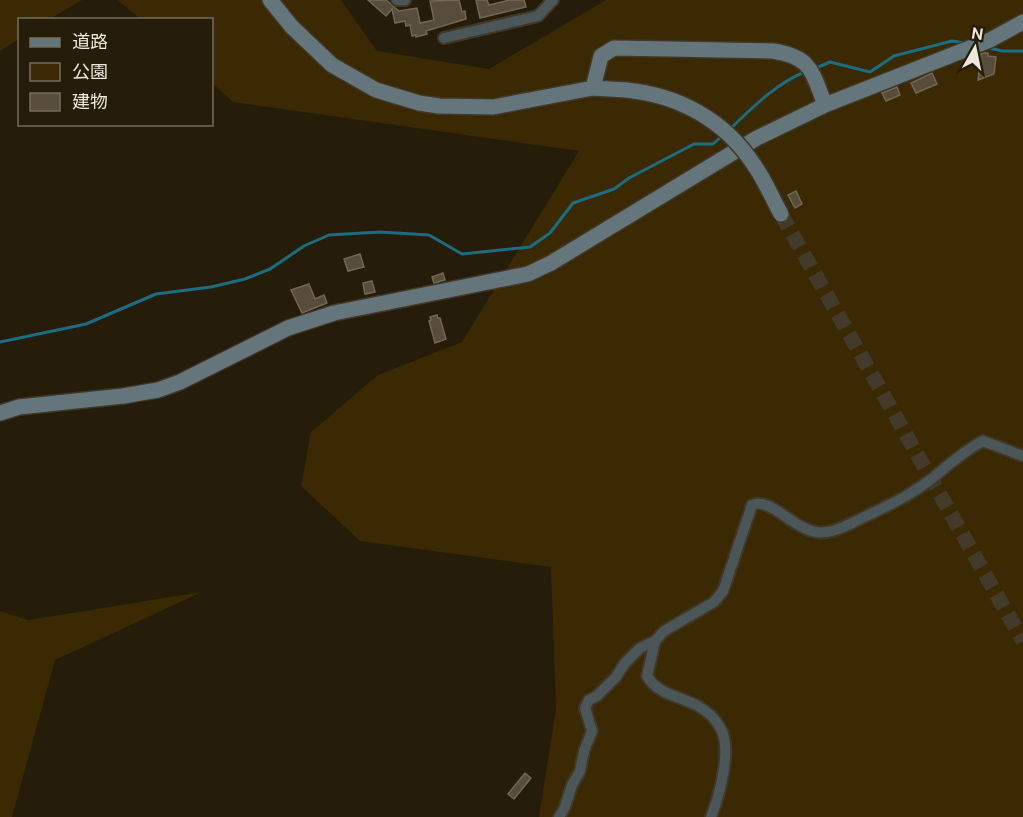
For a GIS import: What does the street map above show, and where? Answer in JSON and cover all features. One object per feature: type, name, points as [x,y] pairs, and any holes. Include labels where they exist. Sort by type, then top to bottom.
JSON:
[{"type":"street","points":[[270,0],[292,27],[332,65],[376,90],[396,97],[439,106],[493,107],[592,88],[626,90],[663,96],[698,111],[738,143],[754,165],[781,214]]},
{"type":"street","points":[[397,0],[405,0]]},
{"type":"street","points":[[444,38],[538,16],[553,0]]},
{"type":"street","points":[[0,412],[19,407],[158,390],[180,382],[288,328],[334,313],[528,274],[551,263],[727,154],[825,105],[990,40],[1023,22]]},
{"type":"street","points":[[592,88],[601,56],[614,48],[773,51],[796,57],[809,67],[825,105]]},
{"type":"street","points":[[559,817],[580,771],[592,731],[585,708],[589,700],[597,696],[616,677],[625,663],[640,648],[655,641],[664,631],[714,602],[723,591],[752,506],[758,503],[769,505],[805,530],[824,533],[841,529],[895,503],[929,480],[970,447],[983,441],[1023,456]]},
{"type":"street","points":[[655,641],[647,676],[652,686],[698,706],[719,725],[725,739],[721,780],[711,817]]},
{"type":"green space","points":[[0,0],[82,0],[52,18],[18,18],[18,40],[0,51]]},
{"type":"green space","points":[[118,0],[341,0],[377,51],[489,69],[606,0],[1023,0],[1023,817],[539,817],[556,709],[551,567],[360,541],[301,486],[311,432],[378,375],[462,342],[579,151],[233,102],[213,84],[213,18],[139,18]]},
{"type":"green space","points":[[202,592],[55,660],[12,817],[0,817],[0,611],[28,620]]},
{"type":"building","points":[[368,0],[386,0],[399,11],[417,8],[420,23],[434,20],[430,1],[459,0],[462,12],[465,11],[466,19],[426,31],[427,34],[416,37],[416,35],[412,36],[410,25],[406,26],[405,21],[395,23],[392,9],[386,16]]},
{"type":"building","points":[[476,0],[487,0],[489,5],[510,0],[524,0],[526,7],[480,18]]},
{"type":"building","points":[[981,54],[996,57],[994,74],[978,80]]},
{"type":"building","points":[[932,73],[937,84],[916,93],[911,83]]},
{"type":"building","points":[[897,87],[900,95],[886,101],[882,93]]},
{"type":"building","points":[[796,191],[802,204],[795,208],[788,195]]},
{"type":"building","points":[[360,254],[364,267],[348,271],[344,259]]},
{"type":"building","points":[[443,273],[445,280],[434,283],[432,277]]},
{"type":"building","points":[[372,281],[375,292],[365,294],[363,283]]},
{"type":"building","points":[[309,284],[315,299],[324,295],[327,303],[302,313],[291,290]]},
{"type":"building","points":[[437,315],[446,339],[435,343],[429,321],[430,317]]},
{"type":"building","points":[[525,773],[531,778],[514,799],[508,794]]},
{"type":"waterway","points":[[816,68],[830,62],[870,72],[894,56],[952,41],[965,43]]},
{"type":"waterway","points":[[986,47],[1002,51],[1023,51]]},
{"type":"waterway","points":[[729,130],[775,89],[807,71]]},
{"type":"waterway","points":[[0,342],[86,324],[156,294],[211,287],[245,279],[270,269],[304,246],[329,235],[380,232],[429,235],[462,254],[530,247],[550,233],[573,203],[614,189],[629,178],[694,144],[713,144],[722,136]]},
{"type":"tunnel","points":[[781,214],[1023,641]]}]
